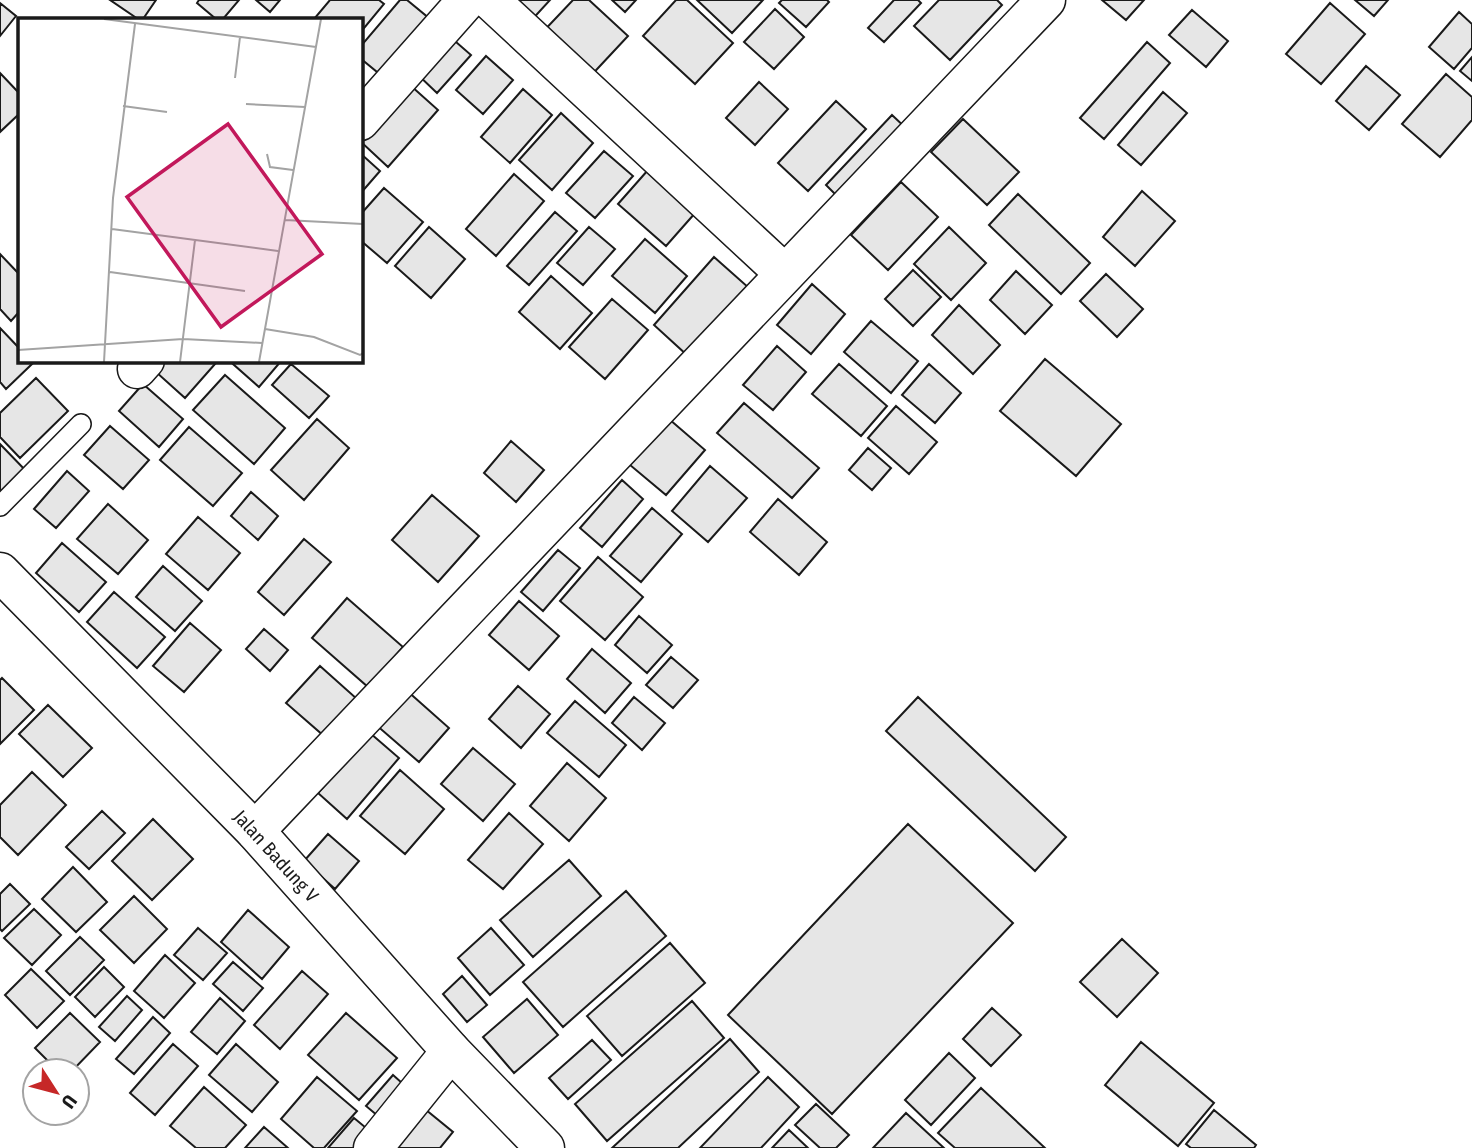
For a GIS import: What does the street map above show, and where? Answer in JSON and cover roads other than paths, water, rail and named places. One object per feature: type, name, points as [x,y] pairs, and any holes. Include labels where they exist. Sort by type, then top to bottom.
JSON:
[{"type":"street","points":[[362,119],[467,0]]},
{"type":"street","points":[[490,0],[784,273]]},
{"type":"street","points":[[255,831],[1046,0]]},
{"type":"street","name":"Jalan Badung V","points":[[0,572],[255,831],[451,1051],[545,1148]]},
{"type":"street","points":[[373,1148],[451,1051]]},
{"type":"lane","points":[[0,506],[81,424]]}]
